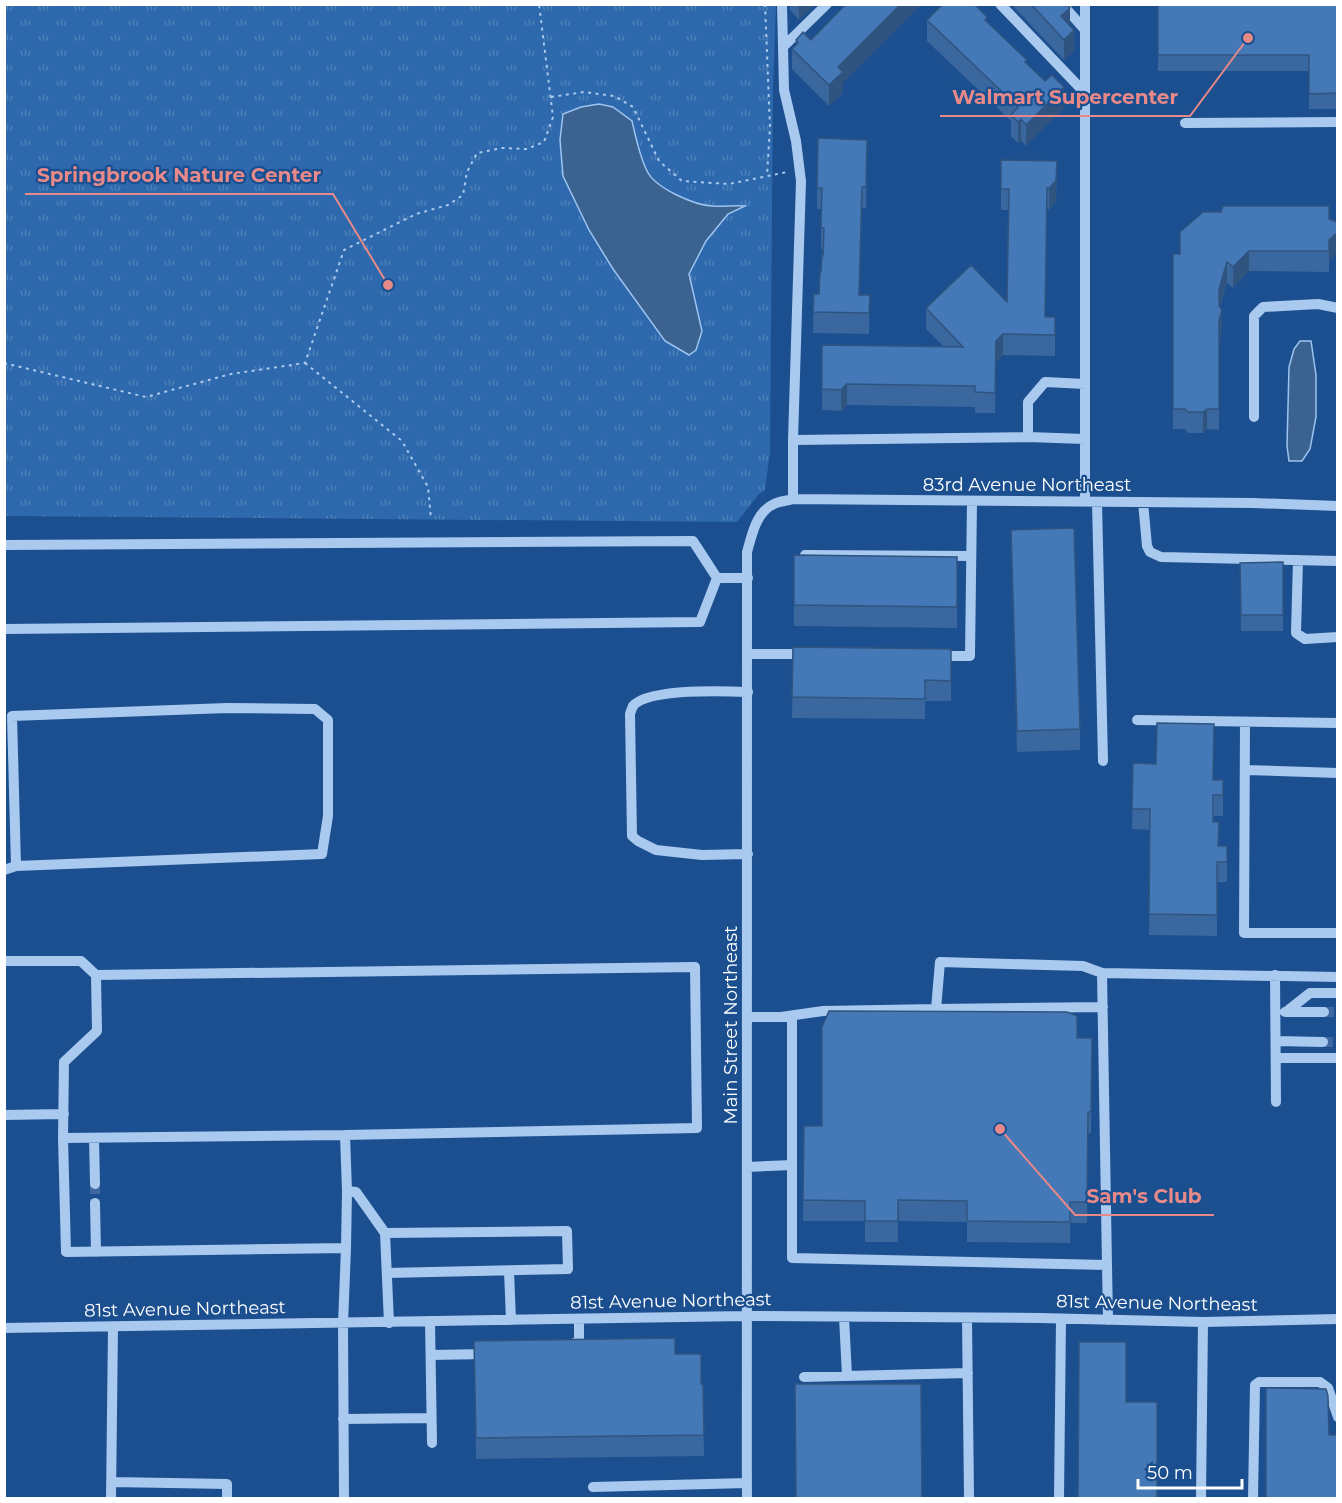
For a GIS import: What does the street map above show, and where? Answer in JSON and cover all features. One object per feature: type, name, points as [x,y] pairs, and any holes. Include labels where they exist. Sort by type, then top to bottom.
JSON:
[{"type":"street","points":[[783,4],[784,90],[796,141],[801,181],[793,499]]},
{"type":"street","points":[[783,46],[827,4]]},
{"type":"street","points":[[1000,4],[1085,93]]},
{"type":"street","points":[[1062,4],[1085,30]]},
{"type":"street","points":[[1085,4],[1085,502]]},
{"type":"street","points":[[1185,123],[1338,122]]},
{"type":"street","points":[[1254,417],[1254,316],[1263,307],[1318,304],[1338,308]]},
{"type":"street","points":[[1028,438],[1028,402],[1045,381],[1085,384]]},
{"type":"street","points":[[793,440],[1085,439]]},
{"type":"street","name":"83rd Avenue Northeast","points":[[747,552],[753,531],[762,513],[774,504],[793,499],[1253,503],[1338,506]]},
{"type":"street","points":[[924,656],[970,656],[972,501]]},
{"type":"street","points":[[1097,502],[1103,762]]},
{"type":"street","points":[[1143,502],[1148,546],[1150,552],[1161,557],[1338,561]]},
{"type":"street","points":[[4,545],[693,541],[717,578]]},
{"type":"street","name":"Main Street Northeast","points":[[747,552],[747,1498]]},
{"type":"street","points":[[805,555],[971,556]]},
{"type":"street","points":[[1298,560],[1296,633],[1305,639],[1338,637]]},
{"type":"street","points":[[717,578],[747,578]]},
{"type":"street","points":[[4,628],[700,622],[717,578]]},
{"type":"street","points":[[748,654],[818,655]]},
{"type":"street","points":[[748,692],[703,691],[650,696],[634,705],[630,714],[632,836],[638,842],[656,850],[702,855],[748,854]]},
{"type":"street","points":[[4,870],[16,866],[322,854],[328,816],[328,720],[315,709],[227,708],[12,717],[16,866]]},
{"type":"street","points":[[1137,720],[1338,723]]},
{"type":"street","points":[[1245,722],[1244,933],[1338,933]]},
{"type":"street","points":[[1245,770],[1338,773]]},
{"type":"street","points":[[4,961],[81,961],[96,975],[695,967],[697,1128],[63,1138]]},
{"type":"street","points":[[936,1009],[940,962],[1083,966],[1102,973],[1338,976]]},
{"type":"street","points":[[1102,973],[1108,1320]]},
{"type":"street","points":[[96,975],[97,1031],[64,1062],[66,1252],[346,1248]]},
{"type":"street","points":[[1275,975],[1281,1012],[1276,1041],[1276,1102]]},
{"type":"street","points":[[1281,1012],[1310,993],[1338,993]]},
{"type":"street","points":[[747,1017],[792,1016],[823,1011],[1103,1007]]},
{"type":"street","points":[[1281,1012],[1324,1012]]},
{"type":"street","points":[[792,1016],[792,1258],[1107,1265]]},
{"type":"street","points":[[1276,1041],[1323,1042]]},
{"type":"street","points":[[1276,1058],[1338,1058]]},
{"type":"street","points":[[4,1114],[64,1114]]},
{"type":"street","points":[[344,1498],[343,1324],[347,1191],[345,1135]]},
{"type":"street","points":[[94,1138],[95,1184]]},
{"type":"street","points":[[747,1167],[792,1165]]},
{"type":"street","points":[[347,1191],[356,1192],[386,1233],[389,1323]]},
{"type":"street","points":[[95,1203],[96,1252]]},
{"type":"street","points":[[386,1233],[567,1231],[568,1269],[387,1273]]},
{"type":"street","points":[[509,1271],[512,1320]]},
{"type":"street","name":"81st Avenue Northeast","points":[[4,1328],[746,1316],[1040,1318],[1203,1322],[1338,1319]]},
{"type":"street","points":[[844,1317],[846,1376]]},
{"type":"street","points":[[967,1318],[969,1498]]},
{"type":"street","points":[[560,1354],[579,1340],[579,1319]]},
{"type":"street","points":[[1059,1498],[1061,1320]]},
{"type":"street","points":[[430,1321],[432,1443]]},
{"type":"street","points":[[1201,1498],[1203,1322]]},
{"type":"street","points":[[111,1498],[113,1327]]},
{"type":"street","points":[[431,1355],[501,1354]]},
{"type":"street","points":[[804,1377],[968,1373]]},
{"type":"street","points":[[1252,1498],[1255,1385],[1259,1382],[1320,1382],[1328,1388],[1338,1417]]},
{"type":"street","points":[[343,1419],[431,1418]]},
{"type":"street","points":[[112,1482],[226,1484],[227,1498]]},
{"type":"street","points":[[593,1487],[747,1483]]},
{"type":"path","points":[[305,363],[344,250],[416,214],[448,205],[463,195],[467,172],[477,153],[502,148],[527,149],[544,142],[553,117],[539,4]]},
{"type":"path","points":[[765,4],[770,126],[767,176]]},
{"type":"path","points":[[551,97],[584,92],[614,96],[633,107],[659,161],[682,181],[729,184],[799,169]]},
{"type":"path","points":[[4,363],[146,397],[231,374],[305,363],[402,441],[428,487],[431,519]]},
{"type":"green space","points":[[5,5],[776,5],[773,86],[770,452],[765,490],[759,494],[737,522],[5,516]]},
{"type":"shaded area","points":[[599,104],[613,107],[632,121],[644,165],[658,184],[686,199],[704,205],[745,206],[728,214],[706,241],[689,274],[702,331],[696,350],[689,355],[665,341],[613,269],[589,230],[563,176],[560,140],[563,114],[581,107]]},
{"type":"shaded area","points":[[1300,341],[1311,341],[1316,375],[1316,417],[1310,449],[1302,461],[1289,461],[1287,446],[1289,367],[1294,349]]},
{"type":"building","points":[[846,4],[901,4],[838,67],[843,72],[829,85],[792,49],[803,32],[811,40]]},
{"type":"building","points":[[943,4],[974,4],[987,17],[985,20],[1027,60],[1025,62],[1045,81],[1052,75],[1064,87],[1026,125],[1021,119],[1018,122],[1011,115],[1018,107],[927,20]]},
{"type":"building","points":[[1031,4],[1067,4],[1070,8],[1061,16],[1074,30],[1064,40]]},
{"type":"building","points":[[1158,4],[1338,4],[1338,93],[1309,94],[1309,55],[1158,55]]},
{"type":"building","points":[[818,138],[867,140],[866,187],[862,187],[859,295],[870,295],[869,313],[813,312],[814,294],[819,294],[824,228],[821,228],[822,188],[817,188]]},
{"type":"building","points":[[1001,160],[1057,161],[1056,181],[1047,188],[1045,317],[1055,317],[1055,335],[1003,334],[996,341],[995,393],[975,392],[975,386],[847,384],[841,390],[822,389],[822,345],[963,347],[926,308],[971,265],[1007,302],[1009,189],[1001,189]]},
{"type":"building","points":[[1223,206],[1329,206],[1329,219],[1337,222],[1337,233],[1329,240],[1329,251],[1249,251],[1233,267],[1227,262],[1219,289],[1219,306],[1222,310],[1219,321],[1219,409],[1188,412],[1185,409],[1173,409],[1173,254],[1180,254],[1180,232],[1203,212],[1221,212]]},
{"type":"building","points":[[1074,528],[1080,729],[1017,731],[1011,530]]},
{"type":"building","points":[[794,555],[957,557],[957,607],[794,605]]},
{"type":"building","points":[[1283,562],[1283,615],[1241,615],[1240,563]]},
{"type":"building","points":[[793,647],[951,649],[951,681],[925,680],[925,699],[792,697]]},
{"type":"building","points":[[1157,723],[1214,724],[1213,780],[1223,780],[1223,795],[1213,795],[1213,822],[1219,822],[1218,846],[1227,846],[1227,862],[1217,862],[1217,915],[1149,914],[1150,809],[1132,809],[1133,763],[1156,764]]},
{"type":"building","points":[[829,1011],[1067,1012],[1077,1016],[1077,1038],[1092,1038],[1087,1202],[1070,1202],[1070,1222],[967,1221],[967,1201],[898,1200],[898,1221],[865,1221],[865,1201],[803,1200],[804,1126],[822,1126],[822,1027]]},
{"type":"building","points":[[675,1338],[675,1354],[701,1354],[704,1435],[476,1438],[474,1341]]},
{"type":"building","points":[[1079,1342],[1126,1342],[1126,1402],[1157,1402],[1157,1498],[1078,1498]]},
{"type":"building","points":[[795,1384],[921,1384],[922,1498],[796,1498]]},
{"type":"building","points":[[1266,1388],[1326,1389],[1329,1435],[1338,1435],[1338,1498],[1266,1498]]},
{"type":"tunnel","points":[[1324,1012],[1338,1012]]},
{"type":"tunnel","points":[[1323,1042],[1338,1042]]},
{"type":"tunnel","points":[[95,1184],[95,1203]]},
{"type":"place","name":"Walmart Supercenter","points":[[1248,38]]},
{"type":"place","name":"Springbrook Nature Center","points":[[388,285]]},
{"type":"place","name":"Sam's Club","points":[[1000,1129]]}]
